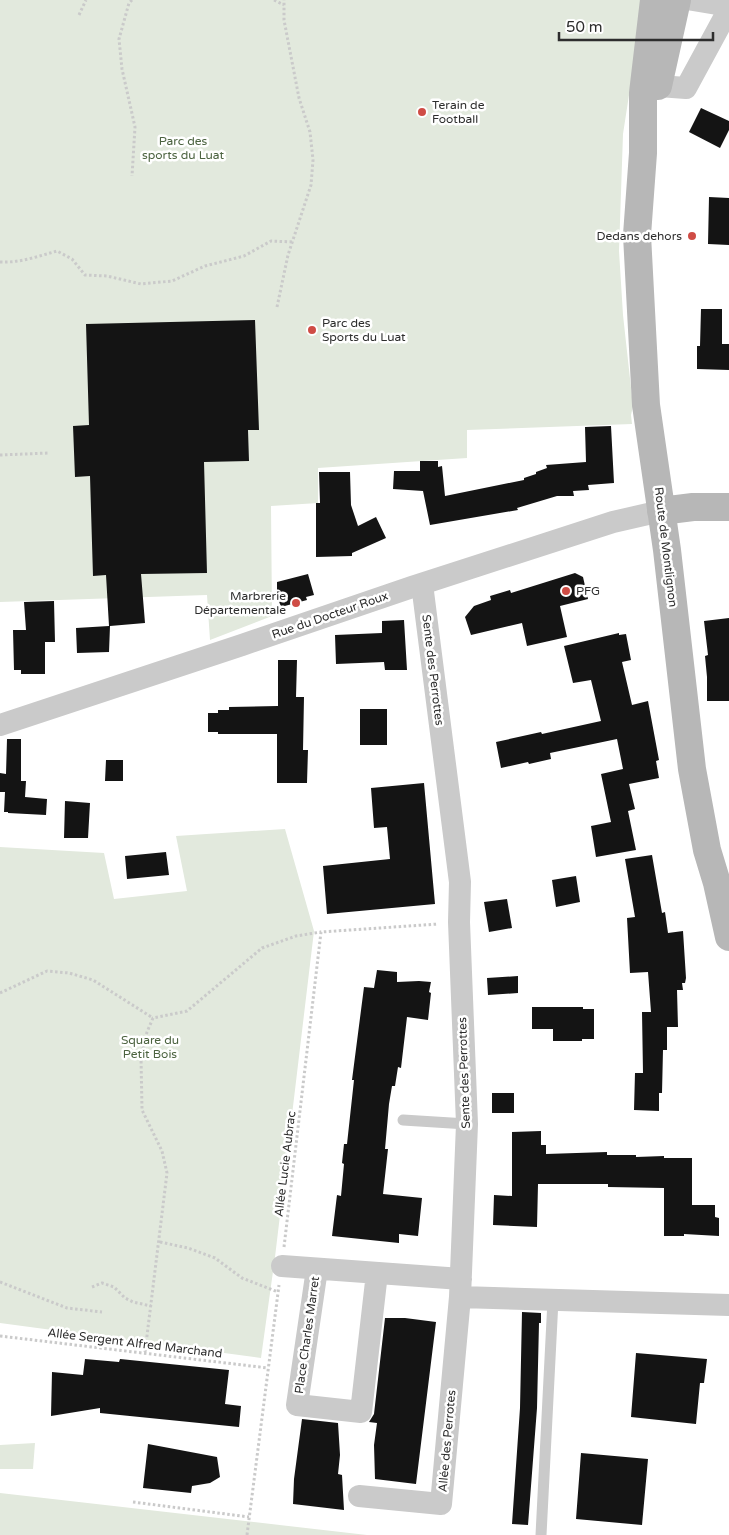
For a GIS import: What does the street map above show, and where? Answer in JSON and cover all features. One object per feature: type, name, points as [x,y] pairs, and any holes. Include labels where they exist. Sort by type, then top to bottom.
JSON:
[{"type":"main road","name":"Route de Montlignon","points":[[654,0],[643,93],[643,154],[637,235],[646,405],[662,511],[692,769],[706,843],[723,883],[729,937]]},
{"type":"main road","name":"Route de Montlignon","points":[[643,154],[677,0]]},
{"type":"main road","points":[[662,511],[693,507],[729,507]]},
{"type":"street","points":[[658,86],[686,88],[729,6],[694,0]]},
{"type":"street","name":"Rue du Docteur Roux","points":[[0,725],[613,522],[662,511]]},
{"type":"street","name":"Sente des Perrottes","points":[[422,584],[460,882],[459,922],[467,1124],[461,1288]]},
{"type":"street","name":"Place Charles Marret","points":[[282,1266],[377,1273],[461,1288]]},
{"type":"street","name":"Place Charles Marret","points":[[316,1269],[296,1406],[361,1412],[377,1273]]},
{"type":"street","points":[[461,1288],[553,1300],[729,1305]]},
{"type":"street","name":"Allée des Perrotes","points":[[360,1496],[441,1504],[461,1288]]},
{"type":"lane","points":[[403,1120],[467,1124]]},
{"type":"lane","points":[[541,1535],[553,1300]]},
{"type":"path","points":[[79,15],[86,0]]},
{"type":"path","points":[[132,0],[129,3],[119,39],[122,69],[135,127],[132,176]]},
{"type":"path","points":[[274,0],[284,2],[284,20],[300,98],[310,132],[313,160],[311,185],[288,255],[277,307]]},
{"type":"path","points":[[0,262],[29,259],[57,251],[72,259],[85,276],[107,276],[141,284],[172,281],[206,266],[244,256],[271,241],[293,242]]},
{"type":"path","points":[[0,454],[49,453]]},
{"type":"path","points":[[0,993],[47,971],[69,973],[93,980],[153,1018],[187,1011],[262,948],[296,936],[321,932],[459,922]]},
{"type":"path","name":"Allée Lucie Aubrac","points":[[248,1535],[321,932]]},
{"type":"path","points":[[145,1352],[167,1173],[162,1151],[142,1110],[141,1057],[147,1032],[153,1018]]},
{"type":"path","points":[[160,1242],[188,1248],[215,1258],[242,1278],[278,1292]]},
{"type":"path","points":[[0,1282],[67,1308],[102,1312]]},
{"type":"path","points":[[92,1287],[102,1283],[114,1287],[125,1298],[133,1302],[151,1306]]},
{"type":"path","name":"Allée Sergent Alfred Marchand","points":[[0,1336],[268,1368]]},
{"type":"path","points":[[133,1502],[250,1517]]},
{"type":"green space","name":"Parc des Sports du Luat","points":[[0,0],[647,0],[623,134],[619,251],[623,315],[633,406],[632,424],[467,430],[467,458],[318,468],[318,503],[271,506],[272,616],[210,640],[207,595],[0,602]]},
{"type":"green space","name":"Square du Petit Bois","points":[[285,829],[314,931],[261,1358],[0,1323],[0,847],[104,853],[114,899],[187,891],[176,836]]},
{"type":"green space","points":[[35,1443],[33,1469],[0,1469],[0,1445]]},
{"type":"green space","points":[[0,1493],[367,1535],[0,1535]]},
{"type":"building","points":[[701,108],[729,121],[729,130],[720,148],[689,132]]},
{"type":"building","points":[[709,197],[729,198],[729,245],[708,244]]},
{"type":"building","points":[[701,309],[722,309],[722,344],[729,344],[729,370],[697,369],[697,346],[700,346]]},
{"type":"building","points":[[255,320],[259,430],[248,430],[249,461],[204,462],[207,573],[141,574],[145,623],[110,626],[109,652],[77,653],[76,628],[109,626],[106,575],[93,576],[90,476],[75,477],[73,426],[89,425],[86,324]]},
{"type":"building","points":[[611,426],[614,483],[588,485],[589,490],[573,491],[574,496],[557,496],[517,508],[518,510],[430,525],[423,491],[393,489],[394,471],[420,471],[420,461],[438,461],[438,467],[442,466],[445,496],[524,480],[524,478],[547,468],[546,465],[586,462],[585,427]]},
{"type":"building","points":[[319,472],[350,472],[351,505],[358,526],[376,517],[386,538],[352,553],[352,556],[316,557],[316,503],[320,503]]},
{"type":"building","points":[[575,573],[583,577],[588,599],[560,606],[567,637],[527,646],[522,623],[471,635],[465,617],[474,606],[491,600],[490,596],[510,590],[511,593]]},
{"type":"building","points":[[308,574],[314,595],[306,597],[307,600],[281,607],[277,596],[277,582]]},
{"type":"building","points":[[54,601],[55,642],[45,642],[45,674],[21,674],[21,670],[14,670],[13,630],[26,630],[24,602]]},
{"type":"building","points":[[729,618],[729,701],[707,701],[705,656],[708,655],[704,621]]},
{"type":"building","points":[[404,620],[407,670],[385,670],[384,662],[336,664],[335,635],[382,633],[382,621]]},
{"type":"building","points":[[619,633],[619,635],[626,634],[631,660],[622,662],[632,705],[648,701],[659,760],[656,761],[659,778],[629,784],[635,809],[628,811],[636,850],[596,857],[591,826],[611,822],[601,774],[623,769],[617,739],[550,753],[551,759],[501,768],[496,742],[601,721],[591,680],[573,683],[564,646]]},
{"type":"building","points":[[278,660],[297,660],[296,697],[304,697],[303,750],[308,750],[307,783],[277,783],[277,734],[218,734],[218,732],[208,732],[208,713],[218,713],[218,710],[229,710],[229,707],[278,706]]},
{"type":"building","points":[[360,709],[387,709],[387,745],[360,745]]},
{"type":"building","points":[[7,739],[21,739],[21,781],[26,781],[25,797],[47,799],[46,815],[4,812],[5,792],[0,792],[0,773],[6,774]]},
{"type":"building","points":[[106,760],[123,760],[123,781],[105,781]]},
{"type":"building","points":[[424,783],[435,904],[327,914],[323,866],[390,859],[387,827],[374,828],[371,788]]},
{"type":"building","points":[[65,801],[90,803],[88,838],[64,838]]},
{"type":"building","points":[[166,852],[169,875],[127,879],[125,856]]},
{"type":"building","points":[[652,855],[662,913],[665,912],[668,933],[683,931],[686,978],[685,983],[682,983],[683,990],[677,990],[678,1027],[667,1027],[667,1050],[663,1050],[662,1093],[659,1093],[659,1111],[634,1110],[635,1073],[643,1073],[642,1012],[651,1012],[648,972],[630,973],[627,918],[635,917],[625,859]]},
{"type":"building","points":[[576,876],[580,902],[556,907],[552,880]]},
{"type":"building","points":[[507,899],[512,928],[489,932],[484,902]]},
{"type":"building","points":[[377,970],[397,972],[397,982],[431,982],[428,1020],[407,1017],[401,1068],[398,1067],[395,1086],[392,1086],[389,1104],[385,1149],[388,1149],[383,1194],[422,1198],[418,1236],[399,1234],[399,1243],[332,1236],[337,1195],[341,1196],[344,1144],[347,1144],[354,1080],[352,1080],[364,987],[374,988]]},
{"type":"building","points":[[518,976],[518,993],[488,995],[487,978]]},
{"type":"building","points":[[532,1007],[583,1007],[583,1009],[594,1009],[594,1039],[553,1041],[553,1029],[532,1029]]},
{"type":"building","points":[[492,1093],[514,1093],[514,1113],[492,1113]]},
{"type":"building","points":[[541,1131],[541,1145],[546,1145],[546,1154],[607,1152],[607,1155],[692,1158],[692,1205],[715,1205],[715,1217],[719,1218],[719,1236],[684,1234],[684,1236],[664,1236],[664,1188],[608,1187],[608,1184],[538,1184],[537,1227],[493,1225],[494,1195],[512,1196],[512,1132]]},
{"type":"building","points":[[522,1312],[541,1313],[541,1323],[539,1323],[537,1408],[528,1525],[512,1524],[520,1408]]},
{"type":"building","points":[[385,1318],[405,1318],[436,1322],[416,1484],[375,1479],[374,1445],[377,1423],[369,1422],[374,1414]]},
{"type":"building","points":[[636,1353],[707,1359],[704,1383],[700,1383],[696,1424],[631,1417]]},
{"type":"building","points":[[85,1359],[119,1362],[120,1359],[229,1370],[225,1404],[241,1406],[239,1427],[100,1413],[100,1408],[51,1416],[52,1372],[83,1375]]},
{"type":"building","points":[[302,1419],[338,1423],[340,1455],[338,1474],[342,1475],[344,1510],[293,1504],[294,1479]]},
{"type":"building","points":[[148,1444],[217,1457],[220,1477],[210,1483],[192,1486],[191,1493],[143,1488]]},
{"type":"building","points":[[581,1453],[648,1459],[642,1525],[576,1519]]},
{"type":"place","name":"Terain de Football","points":[[422,112]]},
{"type":"place","name":"Dedans dehors","points":[[692,236]]},
{"type":"place","name":"Parc des Sports du Luat","points":[[312,330]]},
{"type":"place","name":"PFG","points":[[566,591]]},
{"type":"place","name":"Marbrerie Départementale","points":[[296,603]]},
{"type":"park label","name":"Parc des sports du Luat","points":[[183,148]]}]
